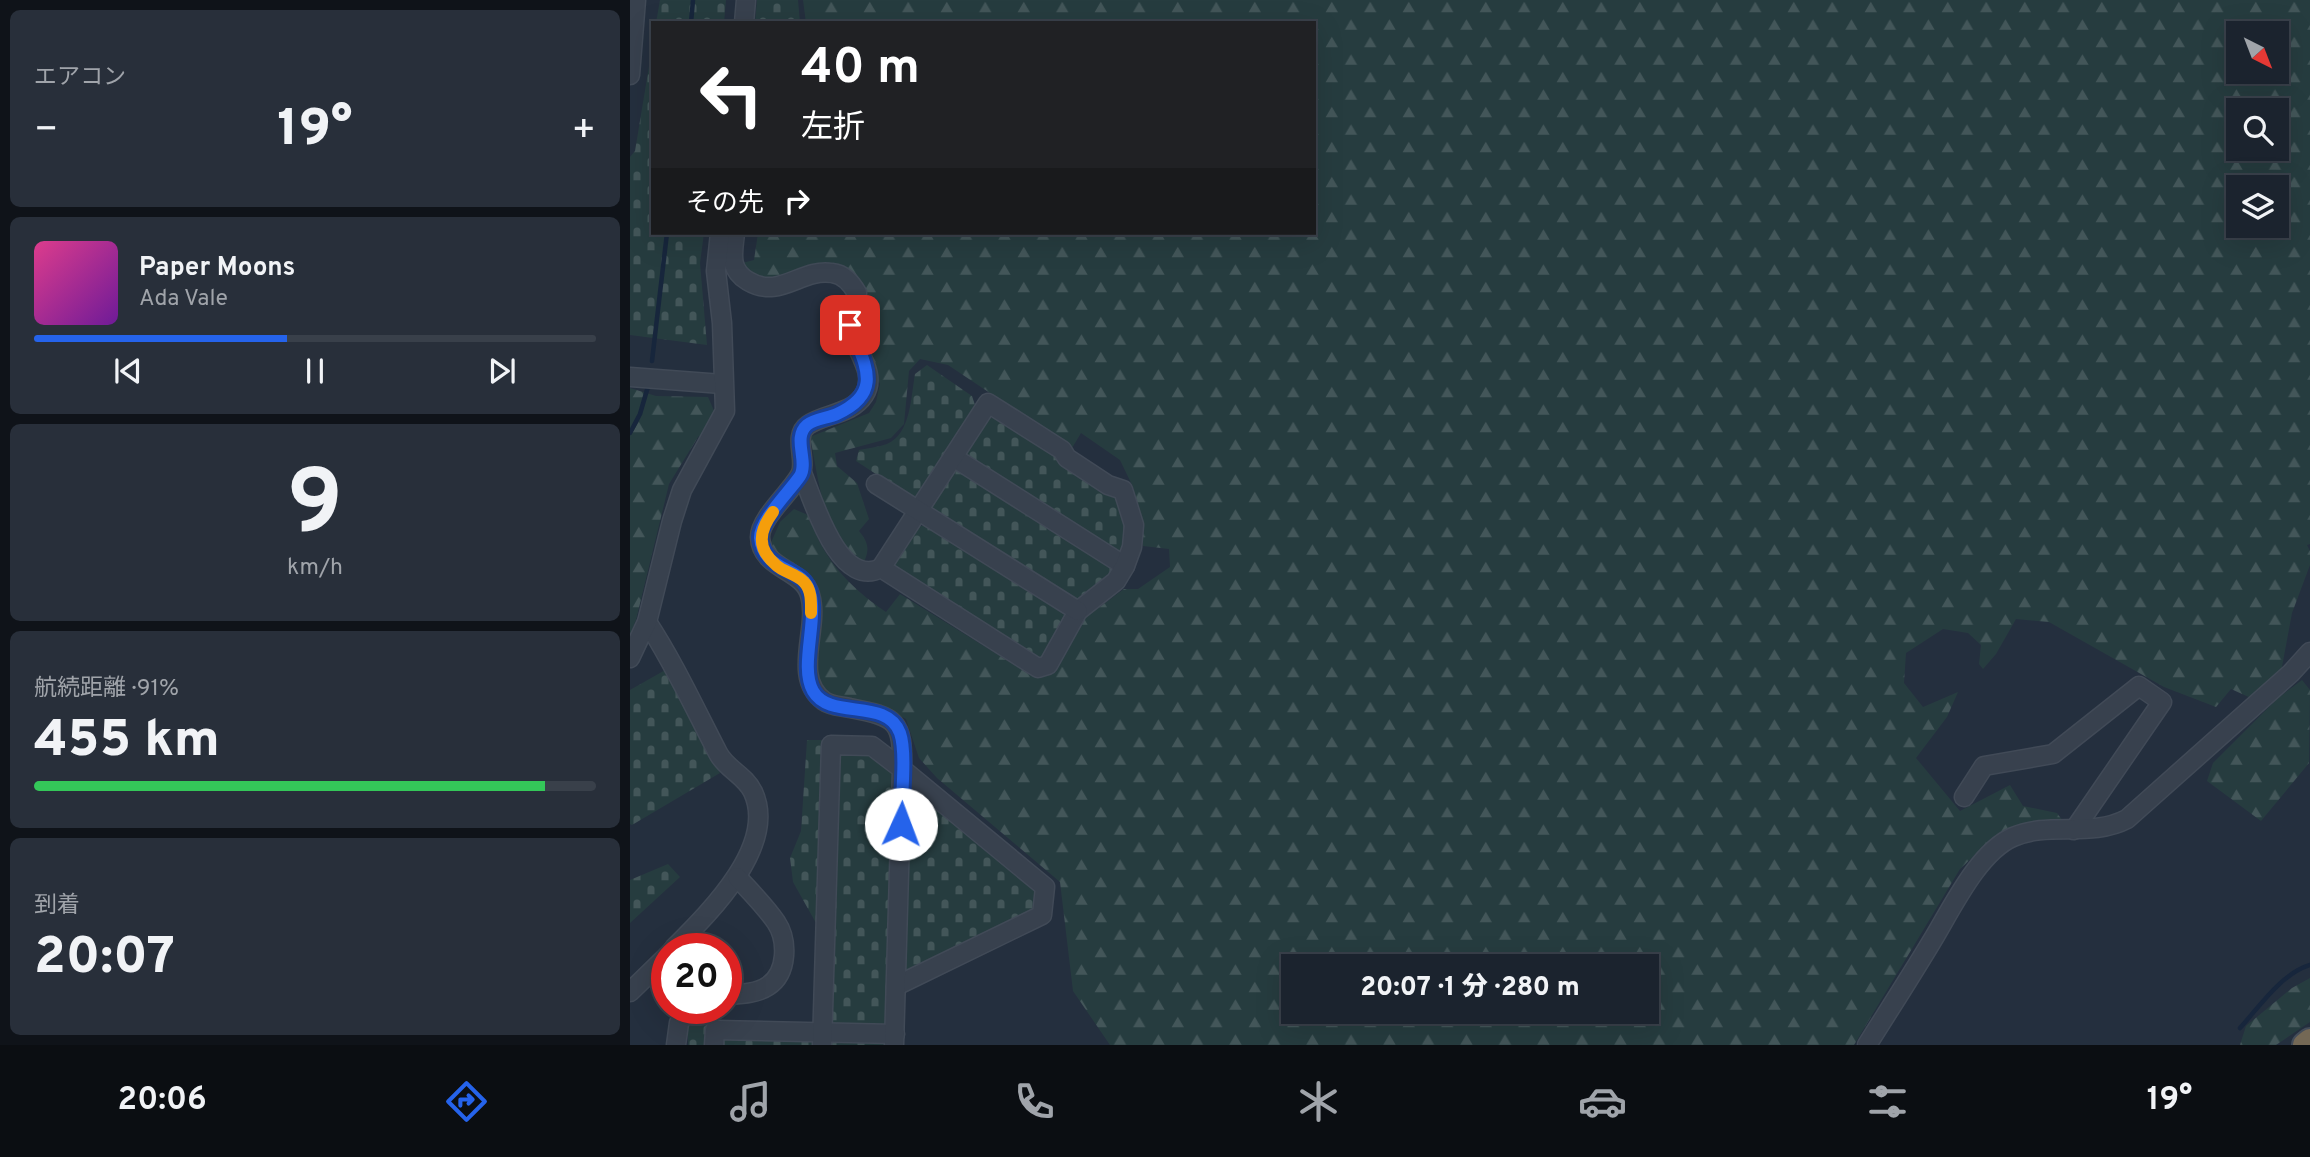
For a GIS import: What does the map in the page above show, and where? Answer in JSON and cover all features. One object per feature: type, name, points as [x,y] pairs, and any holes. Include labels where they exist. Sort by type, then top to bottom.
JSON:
[{"type":"highway","points":[[2305,1045],[2310,1041]]},
{"type":"street","points":[[630,75],[636,0]]},
{"type":"street","points":[[744,21],[746,0]]},
{"type":"street","points":[[630,658],[647,622],[682,491],[725,411],[722,323],[716,271],[720,235]]},
{"type":"street","points":[[735,235],[732,264],[740,276],[753,284],[770,289],[819,273],[834,273],[849,281],[857,293],[850,325],[868,380],[864,395],[850,407],[807,425],[801,435],[802,473],[829,540],[853,568],[863,571],[881,568],[988,403],[1062,450],[1067,458],[1098,478],[1123,490],[1134,525],[1132,547],[1116,581],[1078,611],[1048,665],[1038,668],[881,568]]},
{"type":"street","points":[[644,378],[722,384]]},
{"type":"street","points":[[953,457],[1125,566]]},
{"type":"street","points":[[714,1045],[715,1030],[894,1040],[902,769],[900,732],[878,713],[827,703],[814,692],[808,672],[812,625],[811,596],[804,581],[776,565],[765,552],[760,538],[764,524],[802,473]]},
{"type":"street","points":[[876,484],[1078,611]]},
{"type":"street","points":[[647,622],[660,641],[723,762],[752,789],[759,809],[757,833],[737,877],[712,910],[689,933]]},
{"type":"street","points":[[1867,1045],[1985,859],[2012,837],[2030,831],[2101,829],[2127,819],[2291,673],[2310,652]]},
{"type":"street","points":[[1964,797],[1984,766],[2053,754],[2139,685],[2162,702],[2074,830]]},
{"type":"street","points":[[822,1038],[831,745],[873,746],[1045,887],[1042,915],[896,986]]},
{"type":"street","points":[[737,877],[777,923],[784,940],[780,973],[769,986],[742,994]]},
{"type":"street","points":[[630,992],[651,972]]},
{"type":"street","points":[[676,1045],[678,1024]]},
{"type":"green space","points":[[660,0],[726,0],[724,21],[656,21]]},
{"type":"green space","points":[[757,0],[798,0],[800,21],[755,21]]},
{"type":"green space","points":[[803,0],[2310,0],[2310,544],[2307,545],[2310,565],[2292,613],[2281,672],[2251,698],[2231,689],[2216,707],[2164,687],[2049,622],[2016,619],[1996,654],[1983,669],[1979,664],[1981,645],[1968,633],[1943,629],[1906,653],[1904,683],[1923,707],[1958,692],[1947,717],[1916,758],[1960,811],[2010,785],[2023,806],[2057,813],[2062,820],[2029,822],[1993,838],[1960,869],[1854,1045],[1110,1045],[1073,991],[1060,882],[937,778],[919,758],[906,719],[875,703],[832,696],[819,689],[814,673],[818,656],[818,608],[814,583],[802,572],[780,562],[770,545],[780,522],[794,509],[808,515],[821,545],[838,570],[886,612],[900,594],[1032,676],[1054,668],[1082,620],[1124,589],[1138,589],[1170,567],[1169,549],[1143,546],[1133,487],[1120,460],[1081,433],[1072,448],[948,365],[920,359],[909,371],[904,424],[891,438],[835,453],[837,466],[857,483],[869,519],[859,531],[867,546],[864,562],[851,555],[831,527],[810,437],[869,413],[876,402],[880,384],[855,324],[857,280],[767,281],[752,276],[742,263],[754,260],[758,235],[1316,235],[1316,21],[806,21]]},
{"type":"green space","points":[[651,54],[651,235],[704,235],[700,263],[707,345],[630,335],[630,157],[635,151]]},
{"type":"green space","points":[[927,365],[972,396],[976,408],[920,496],[911,497],[856,461],[859,450],[887,444],[901,432],[909,414],[915,374]]},
{"type":"green space","points":[[630,388],[656,396],[708,397],[715,413],[708,431],[698,437],[669,484],[630,635]]},
{"type":"green space","points":[[995,417],[1117,497],[1128,525],[1127,549],[1116,554],[969,461],[964,448],[983,420]]},
{"type":"green space","points":[[963,470],[1112,566],[1113,577],[1084,600],[1072,599],[932,512],[930,501],[950,471]]},
{"type":"green space","points":[[925,525],[1065,610],[1069,620],[1045,661],[1037,661],[896,571],[892,564],[914,528]]},
{"type":"green space","points":[[667,669],[720,773],[632,825],[630,690]]},
{"type":"green space","points":[[2302,680],[2310,690],[2309,763],[2261,821],[2207,781],[2213,763],[2278,698]]},
{"type":"green space","points":[[807,740],[871,740],[1053,887],[1050,921],[912,987],[902,995],[901,1045],[688,1045],[688,1024],[815,1022],[816,923],[793,882],[790,858],[801,831]]},
{"type":"green space","points":[[668,864],[680,877],[630,923],[630,880]]},
{"type":"green space","points":[[2310,978],[2310,1022],[2276,1045],[2240,1045],[2246,1026],[2292,988]]},
{"type":"waterway","points":[[691,21],[693,0]]},
{"type":"waterway","points":[[652,361],[667,235]]},
{"type":"waterway","points":[[630,433],[640,414],[649,383]]},
{"type":"waterway","points":[[2240,1028],[2280,983],[2299,969],[2310,965]]},
{"type":"slow traffic","points":[[773,512],[764,524],[760,538],[765,552],[776,565],[804,581],[811,596],[811,613]]},
{"type":"route","points":[[850,325],[868,380],[864,395],[835,415],[807,425],[801,435],[802,473],[764,524],[760,538],[765,552],[776,565],[804,581],[811,596],[812,625],[808,672],[814,692],[827,703],[878,713],[900,732],[901,824]]}]
